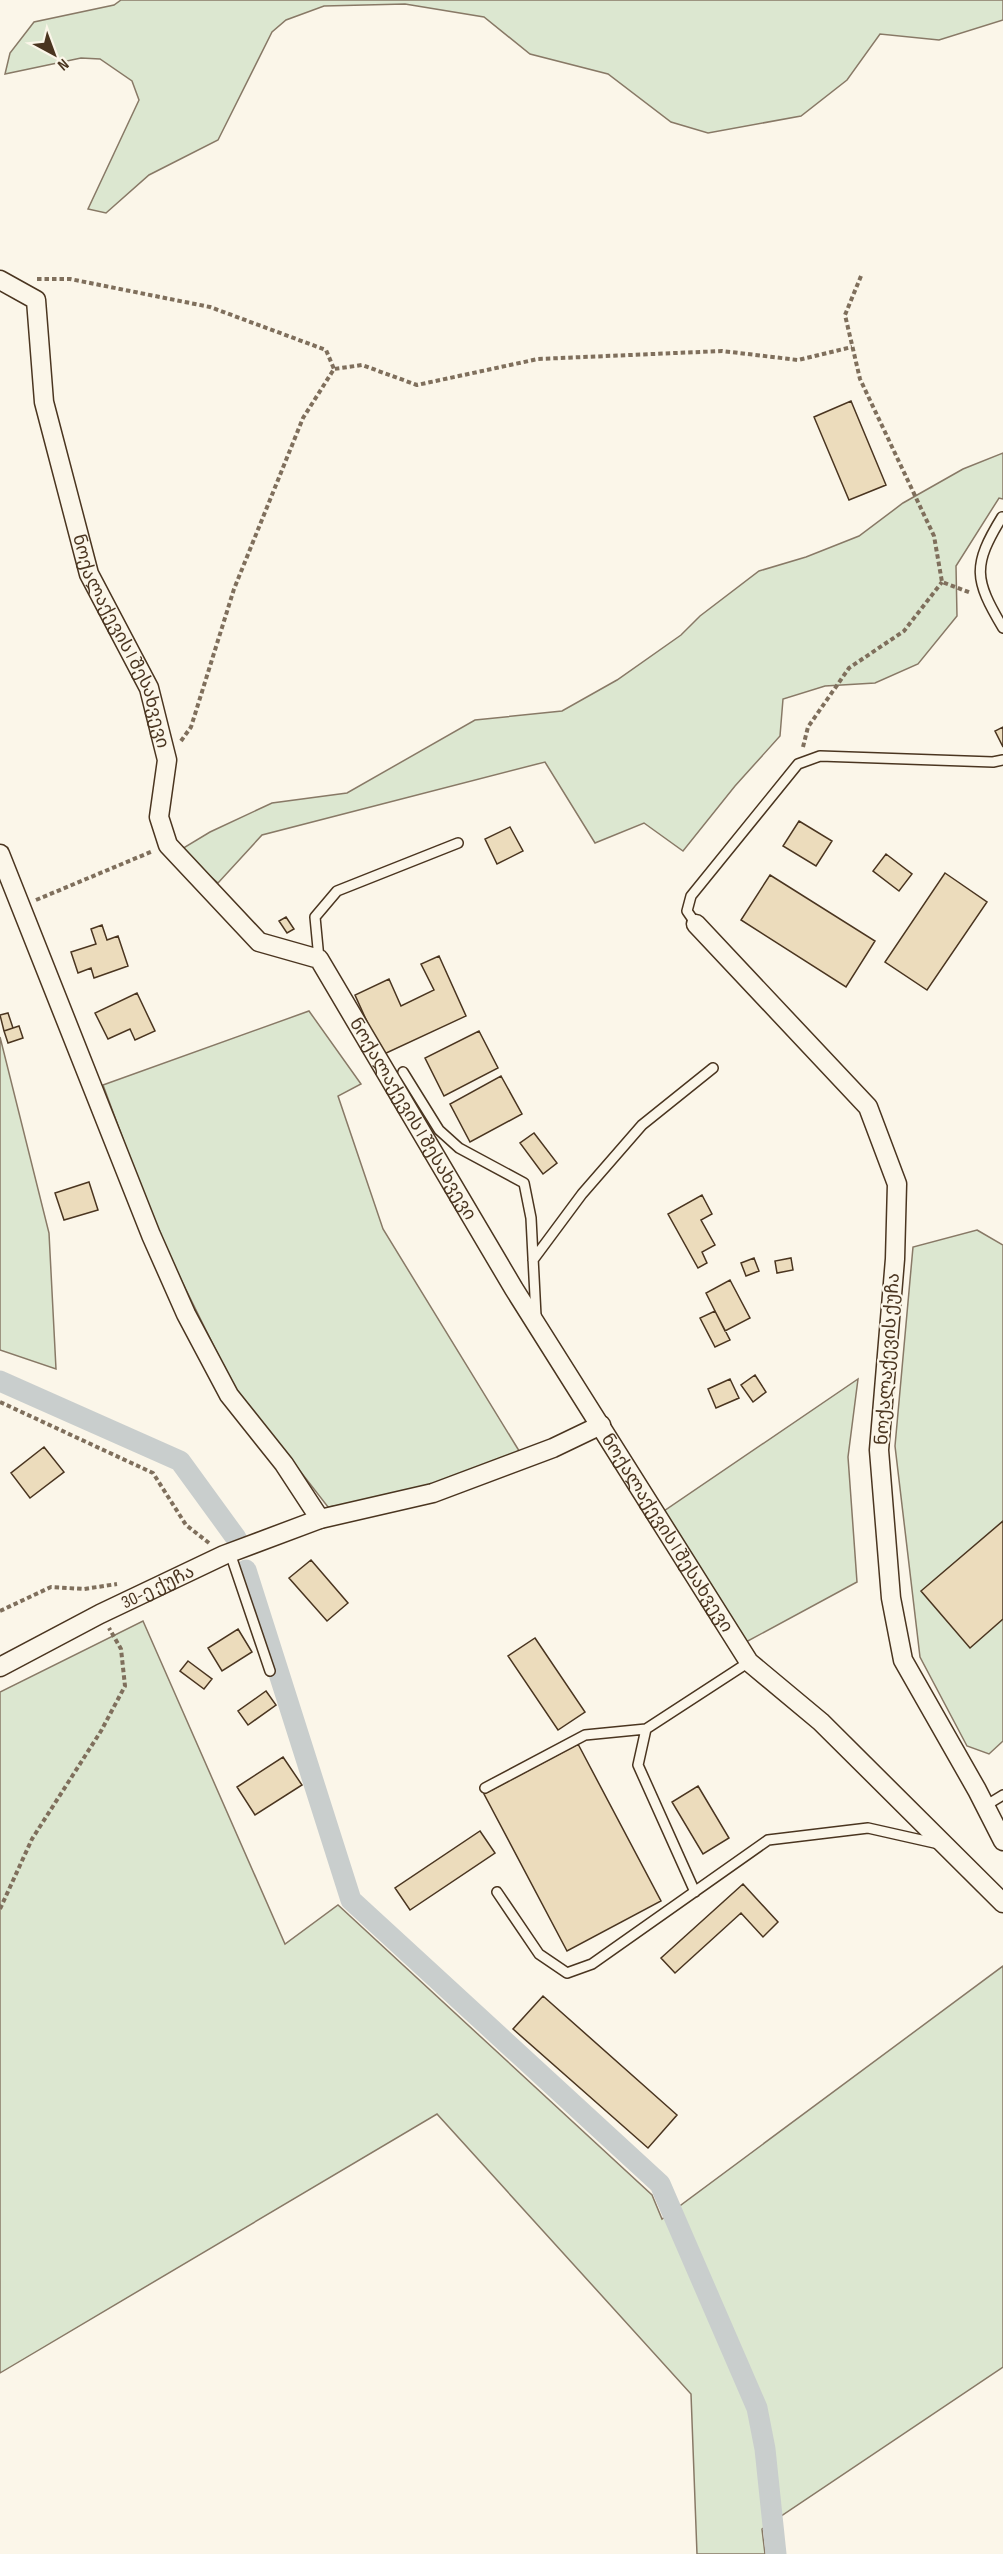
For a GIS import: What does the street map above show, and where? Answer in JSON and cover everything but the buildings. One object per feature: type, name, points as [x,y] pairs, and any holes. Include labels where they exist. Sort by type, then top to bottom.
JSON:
[{"type":"street","name":"ნოქალაქევის I შესახვევი","points":[[0,280],[36,300],[44,402],[89,574],[149,688],[167,760],[159,817],[168,845],[260,942],[319,960],[514,1289],[749,1662],[821,1722],[1003,1903]]},
{"type":"street","points":[[0,854],[151,1235],[186,1314],[229,1395],[284,1464],[320,1519]]},
{"type":"street","name":"ნოქალაქევის ქუჩა","points":[[696,924],[868,1107],[897,1184],[895,1259],[879,1450],[891,1598],[903,1660],[986,1806],[1003,1841]]},
{"type":"street","name":"30-ე ქუჩა","points":[[0,1667],[100,1614],[227,1554],[320,1519],[433,1493],[553,1448],[601,1425]]},
{"type":"lane","points":[[1002,517],[984,547],[980,568],[986,598],[1003,628]]},
{"type":"lane","points":[[696,924],[687,911],[691,896],[798,764],[820,756],[993,762],[1003,760]]},
{"type":"lane","points":[[319,960],[315,916],[337,891],[458,843]]},
{"type":"lane","points":[[533,1260],[582,1194],[642,1125],[713,1068]]},
{"type":"lane","points":[[403,1072],[439,1130],[452,1142],[488,1165],[524,1184],[531,1218],[536,1322]]},
{"type":"lane","points":[[227,1554],[270,1671]]},
{"type":"lane","points":[[484,1788],[585,1735],[646,1729],[749,1662]]},
{"type":"lane","points":[[646,1729],[638,1765],[695,1892]]},
{"type":"lane","points":[[986,1806],[1003,1795]]},
{"type":"lane","points":[[497,1892],[538,1954],[567,1973],[592,1964],[768,1840],[868,1828],[944,1845]]},
{"type":"path","points":[[798,764],[808,727],[849,668],[904,632],[942,582],[934,536],[860,379],[845,315],[861,276]]},
{"type":"path","points":[[35,279],[70,279],[210,307],[326,350],[334,369]]},
{"type":"path","points":[[167,760],[191,727],[234,589],[303,418],[334,369],[362,365],[417,386],[538,358],[722,351],[798,360],[852,347]]},
{"type":"path","points":[[942,582],[986,598]]},
{"type":"path","points":[[20,906],[168,845]]},
{"type":"path","points":[[0,1402],[153,1473],[186,1525],[227,1554]]},
{"type":"path","points":[[0,1611],[51,1587],[84,1589],[124,1583]]},
{"type":"path","points":[[0,1909],[32,1839],[101,1731],[125,1686],[121,1649],[100,1614]]},
{"type":"green space","points":[[121,0],[1003,0],[1003,20],[939,40],[880,34],[847,80],[801,116],[708,133],[671,122],[608,74],[530,54],[484,17],[405,4],[324,6],[286,20],[272,32],[218,140],[149,175],[106,213],[88,209],[139,100],[132,81],[100,59],[81,58],[5,74],[10,53],[34,22],[114,5]]},
{"type":"green space","points":[[1003,453],[1003,499],[999,498],[956,566],[957,616],[918,664],[875,683],[825,686],[783,699],[780,736],[735,786],[683,851],[644,823],[595,843],[545,762],[262,835],[218,883],[180,850],[210,832],[272,803],[347,793],[475,720],[562,711],[617,680],[681,635],[700,616],[759,571],[806,557],[859,536],[903,503],[963,469]]},
{"type":"green space","points":[[309,1011],[361,1084],[338,1096],[383,1229],[521,1454],[427,1493],[328,1507],[233,1385],[157,1231],[103,1085]]},
{"type":"green space","points":[[0,1037],[49,1233],[56,1369],[0,1350]]},
{"type":"green space","points":[[977,1230],[1003,1245],[1003,1741],[989,1754],[967,1746],[920,1657],[895,1446],[913,1247]]},
{"type":"green space","points":[[858,1379],[848,1457],[857,1582],[746,1642],[664,1511]]},
{"type":"green space","points":[[143,1621],[285,1944],[338,1905],[652,2195],[662,2219],[1003,1966],[1003,2367],[762,2529],[765,2554],[697,2554],[691,2394],[437,2114],[0,2373],[0,1692]]},
{"type":"waterway","points":[[0,1381],[180,1461],[236,1538]]},
{"type":"waterway","points":[[246,1570],[351,1900],[660,2184],[757,2408],[765,2449],[776,2554]]}]
